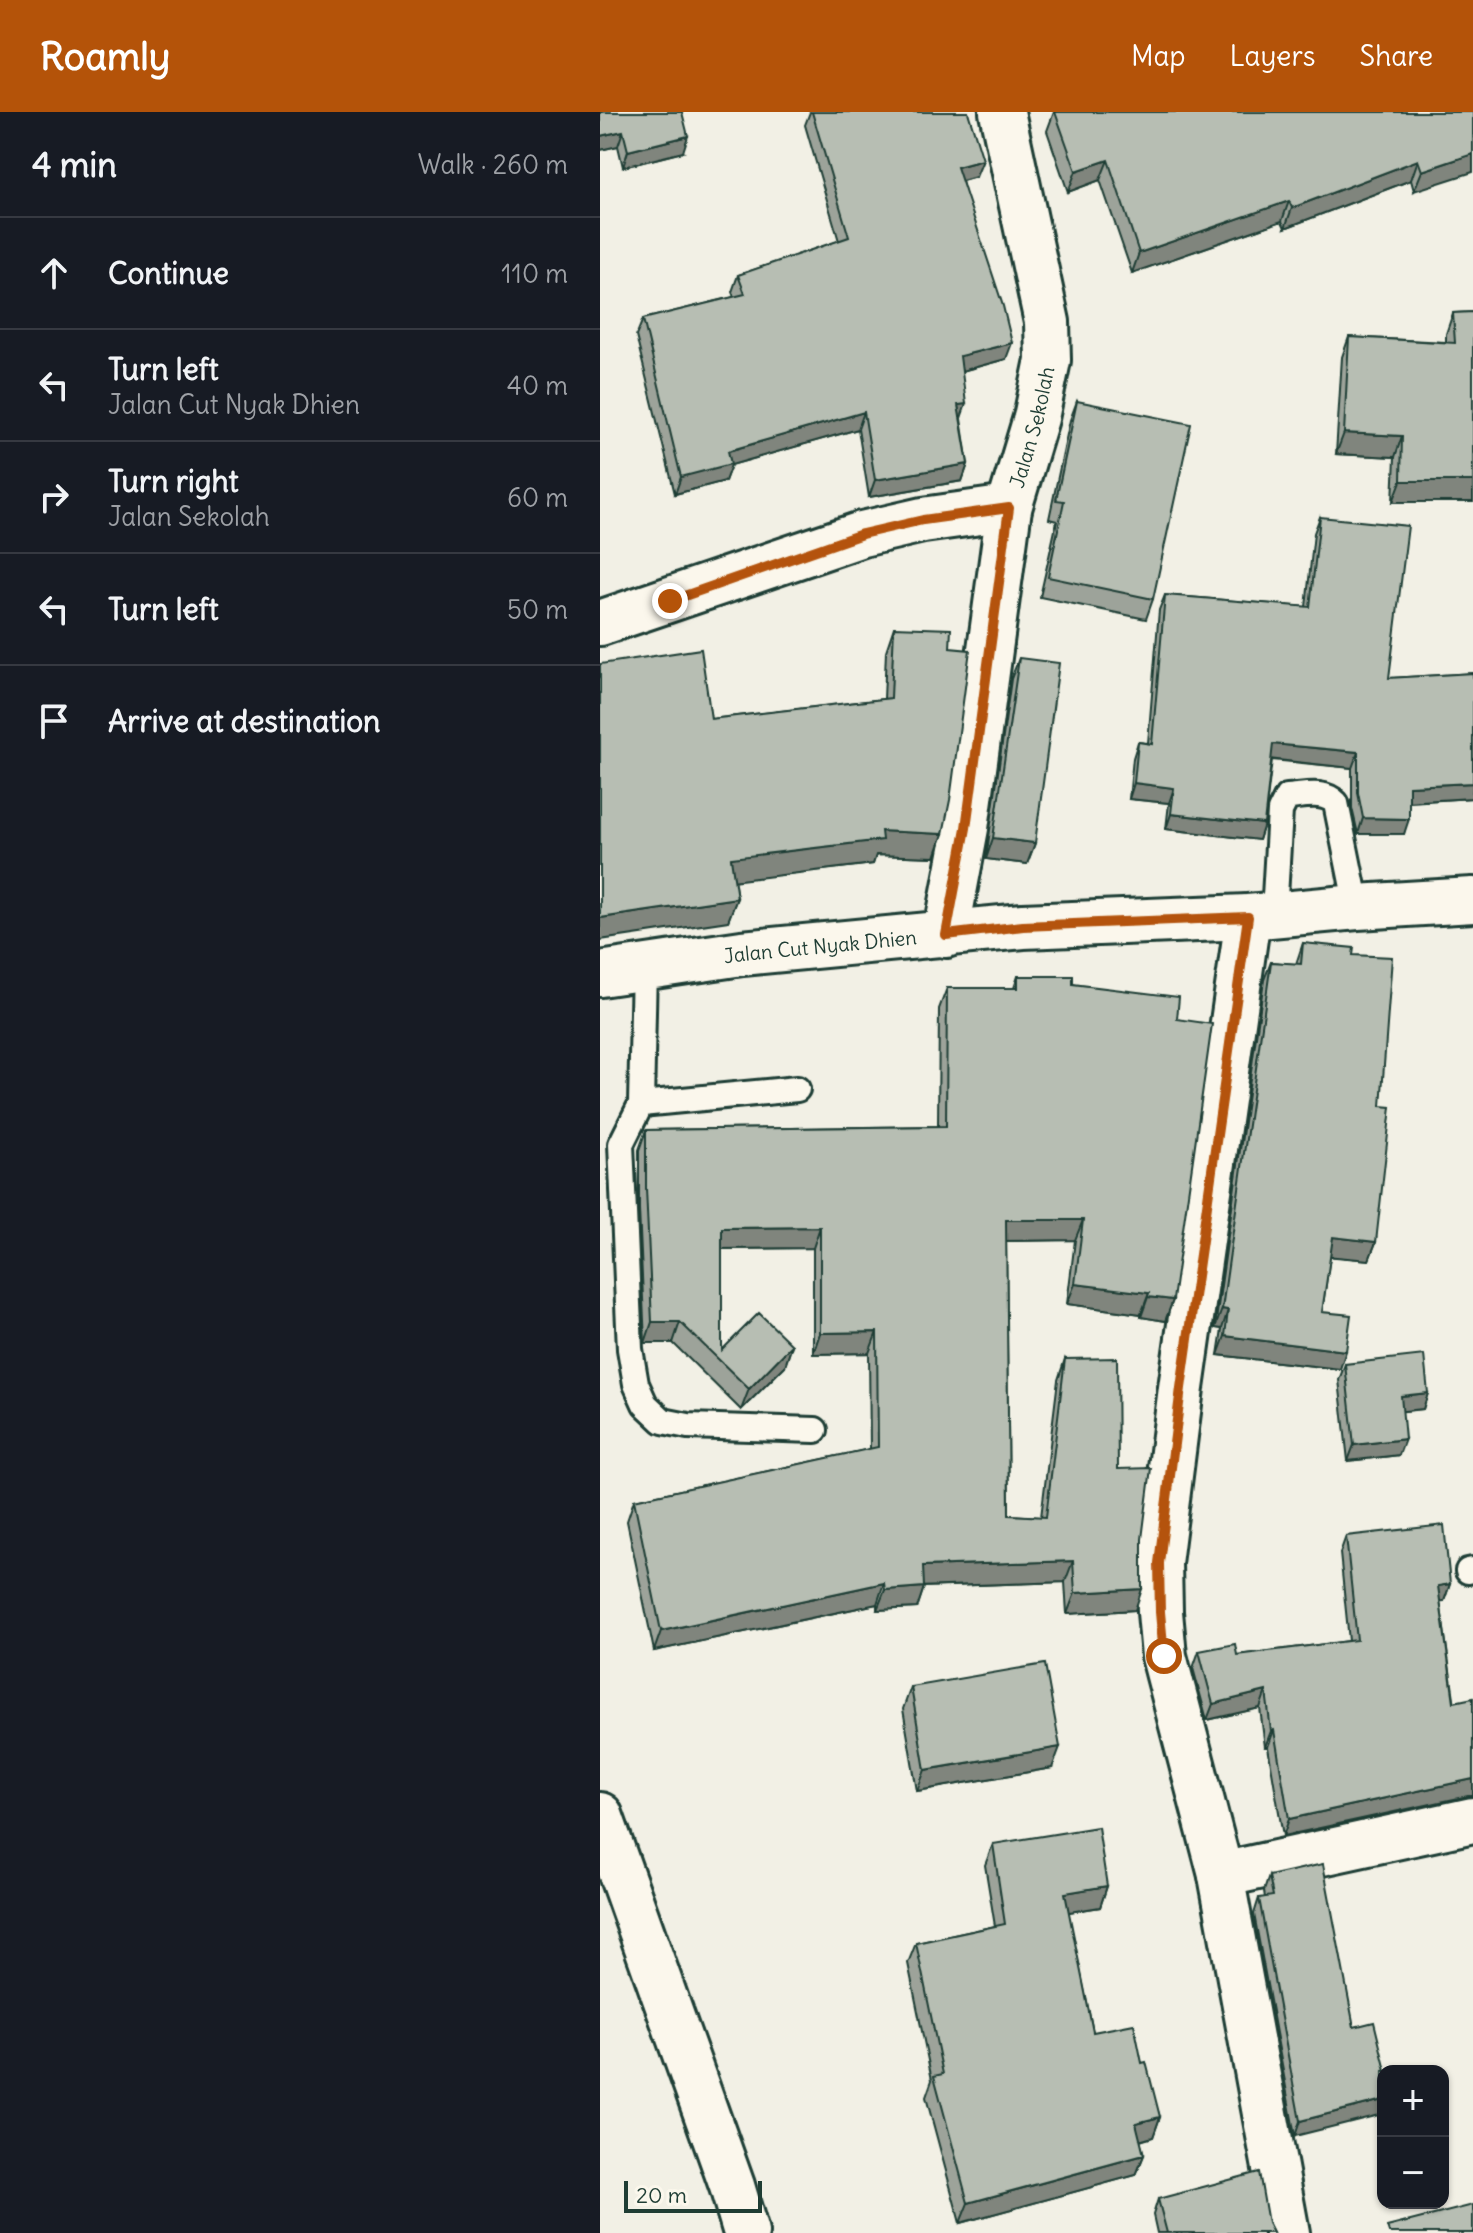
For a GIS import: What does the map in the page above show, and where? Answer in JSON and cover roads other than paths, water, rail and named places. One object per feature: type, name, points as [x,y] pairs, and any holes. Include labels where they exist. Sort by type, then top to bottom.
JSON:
[{"type":"street","name":"Jalan Sekolah","points":[[946,935],[966,828],[1009,508],[1036,418],[1048,360],[1047,322],[1002,112]]},
{"type":"street","points":[[600,623],[862,534],[923,520],[1009,508]]},
{"type":"street","name":"Jalan Cut Nyak Dhien","points":[[600,974],[742,953],[1023,926],[1261,916],[1473,900]]},
{"type":"street","points":[[1261,916],[1181,1388],[1159,1563],[1164,1656],[1221,1875],[1287,2233]]},
{"type":"street","points":[[600,1815],[746,2233]]},
{"type":"street","points":[[1221,1875],[1473,1820]]},
{"type":"lane","points":[[1261,916],[1280,811],[1287,797],[1322,795],[1336,803],[1357,907]]},
{"type":"lane","points":[[644,967],[641,1104],[621,1144],[630,1349],[636,1384],[645,1404],[663,1421],[688,1426],[815,1430]]},
{"type":"lane","points":[[641,1104],[797,1089]]}]
